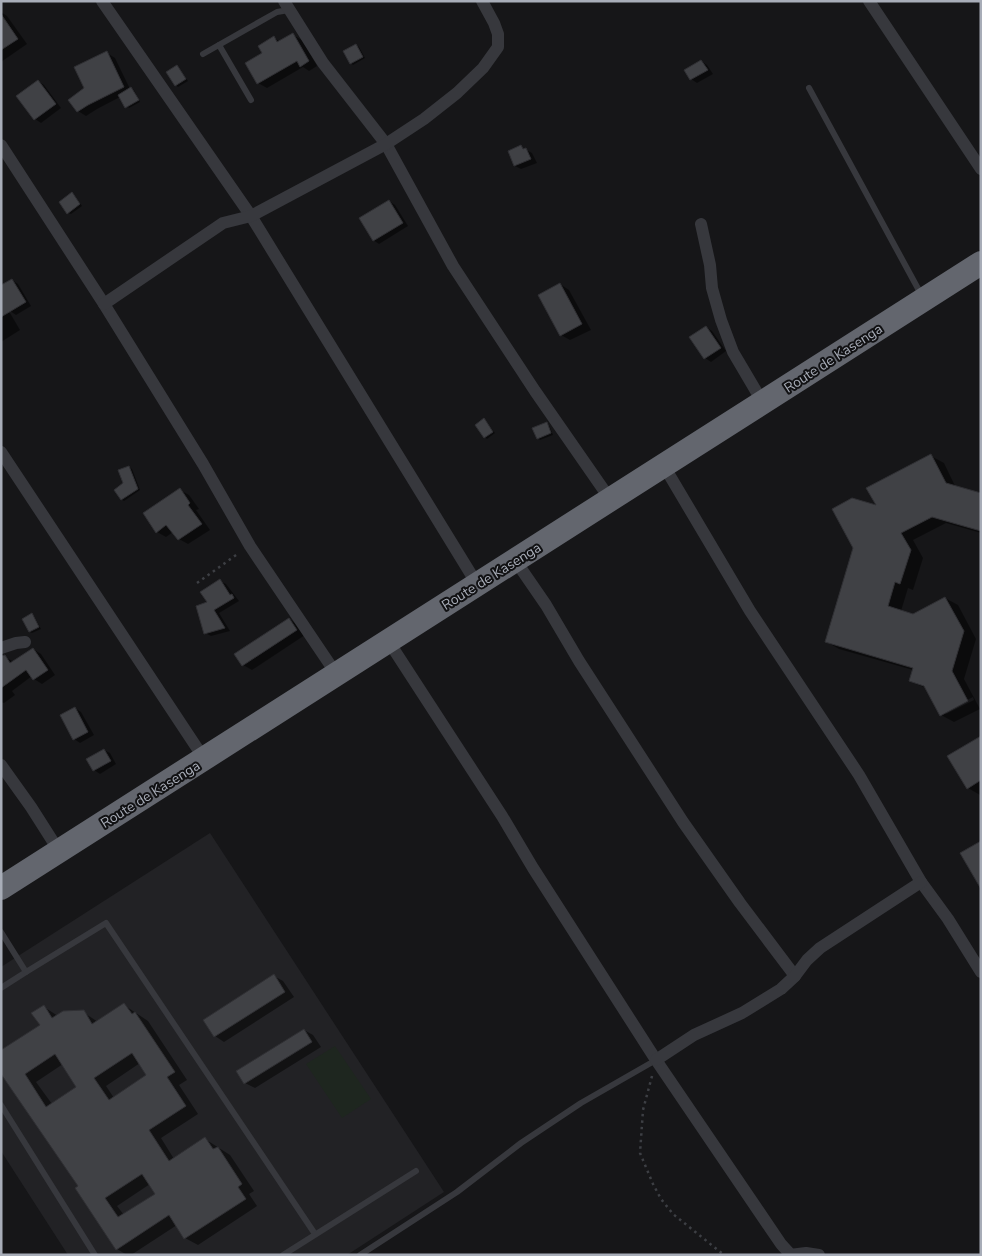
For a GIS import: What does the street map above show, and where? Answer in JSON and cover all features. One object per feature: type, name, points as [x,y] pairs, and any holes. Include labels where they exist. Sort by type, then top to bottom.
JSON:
[{"type":"highway","name":"Route de Kasenga","points":[[1,888],[205,760],[477,584],[981,263]]},
{"type":"street","points":[[102,1],[251,216],[477,584]]},
{"type":"street","points":[[104,304],[223,223],[251,216],[386,144],[457,94],[493,57],[498,47],[498,34],[482,1]]},
{"type":"street","points":[[869,1],[981,169]]},
{"type":"street","points":[[286,6],[323,63],[386,144],[453,266],[535,391],[610,500]]},
{"type":"street","points":[[1,145],[104,304],[203,464],[250,546],[337,675]]},
{"type":"street","points":[[701,224],[710,265],[712,288],[721,320],[733,352],[763,402]]},
{"type":"street","points":[[1,452],[205,760]]},
{"type":"street","points":[[664,466],[750,611],[859,775],[921,882],[948,919],[981,972]]},
{"type":"street","points":[[515,560],[546,605],[579,661],[683,822],[740,903],[795,976]]},
{"type":"street","points":[[1,648],[25,642]]},
{"type":"street","points":[[389,642],[502,816],[538,876],[656,1060],[781,1244],[791,1255],[806,1252],[818,1255]]},
{"type":"street","points":[[1,765],[31,806],[59,851]]},
{"type":"street","points":[[656,1060],[694,1035],[742,1013],[781,989],[820,948],[921,882]]},
{"type":"lane","points":[[203,54],[286,6]]},
{"type":"lane","points":[[219,45],[251,100]]},
{"type":"lane","points":[[809,88],[924,300]]},
{"type":"lane","points":[[1,988],[106,923],[315,1234]]},
{"type":"lane","points":[[1,932],[26,972]]},
{"type":"lane","points":[[360,1255],[457,1192],[521,1143],[581,1103],[656,1060]]},
{"type":"lane","points":[[1,1105],[95,1255]]},
{"type":"lane","points":[[283,1255],[416,1171]]},
{"type":"path","points":[[197,583],[250,546]]},
{"type":"path","points":[[656,1060],[643,1110],[640,1153],[661,1199],[673,1214],[724,1255]]},
{"type":"shaded area","points":[[210,833],[444,1192],[347,1255],[68,1255],[1,1151],[1,967]]},
{"type":"shaded area","points":[[335,1046],[371,1099],[342,1118],[306,1064]]},
{"type":"building","points":[[1,14],[18,39],[1,50]]},
{"type":"building","points":[[293,33],[309,61],[300,67],[297,61],[257,84],[245,63],[262,53],[258,46],[274,36],[277,42]]},
{"type":"building","points":[[356,44],[363,57],[350,64],[343,51]]},
{"type":"building","points":[[107,51],[124,87],[77,112],[68,100],[84,88],[74,67]]},
{"type":"building","points":[[701,60],[708,70],[690,80],[684,70]]},
{"type":"building","points":[[177,65],[186,79],[175,86],[166,72]]},
{"type":"building","points":[[38,80],[56,104],[34,120],[16,96]]},
{"type":"building","points":[[131,87],[139,100],[125,108],[118,95]]},
{"type":"building","points":[[521,145],[523,149],[526,148],[531,159],[514,166],[508,151]]},
{"type":"building","points":[[72,192],[80,204],[67,214],[59,202]]},
{"type":"building","points":[[389,200],[403,223],[373,241],[359,218]]},
{"type":"building","points":[[12,279],[26,302],[1,317],[1,285]]},
{"type":"building","points":[[560,283],[582,324],[560,336],[538,295]]},
{"type":"building","points":[[706,326],[721,348],[704,359],[689,337]]},
{"type":"building","points":[[484,418],[493,432],[484,438],[475,425]]},
{"type":"building","points":[[547,422],[551,433],[537,439],[532,428]]},
{"type":"building","points":[[931,454],[946,483],[981,493],[981,531],[932,517],[901,533],[911,550],[900,584],[895,582],[888,606],[913,614],[945,597],[964,631],[952,671],[968,701],[940,716],[924,686],[909,681],[913,668],[825,642],[853,548],[832,509],[852,498],[876,505],[866,488]]},
{"type":"building","points":[[129,466],[138,489],[121,500],[114,490],[123,483],[118,470]]},
{"type":"building","points":[[180,488],[190,503],[188,505],[202,524],[178,540],[166,525],[156,533],[143,513]]},
{"type":"building","points":[[220,579],[234,598],[214,610],[225,628],[204,634],[196,606],[207,602],[200,592]]},
{"type":"building","points":[[32,613],[39,627],[29,632],[22,619]]},
{"type":"building","points":[[289,618],[297,630],[242,666],[234,654]]},
{"type":"building","points":[[33,648],[48,670],[33,680],[26,670],[1,688],[1,656],[5,655],[10,663]]},
{"type":"building","points":[[75,707],[88,732],[73,740],[60,715]]},
{"type":"building","points":[[981,736],[981,780],[967,789],[947,756]]},
{"type":"building","points":[[104,749],[111,761],[93,771],[86,759]]},
{"type":"building","points":[[981,841],[981,889],[960,853]]},
{"type":"building","points":[[274,974],[285,992],[214,1037],[203,1020]]},
{"type":"building","points":[[124,1003],[132,1014],[135,1012],[175,1072],[167,1077],[186,1106],[149,1130],[169,1161],[205,1137],[213,1149],[218,1147],[242,1184],[238,1187],[246,1199],[184,1239],[169,1215],[116,1250],[75,1188],[78,1186],[1,1074],[1,1050],[40,1025],[31,1013],[44,1005],[52,1018],[63,1011],[84,1010],[92,1024]],"holes":[[[132,1053],[146,1075],[109,1100],[94,1078]],[[55,1054],[76,1087],[46,1107],[25,1074]],[[142,1174],[155,1194],[118,1217],[105,1198]]]},
{"type":"building","points":[[304,1029],[312,1042],[244,1084],[236,1071]]}]
